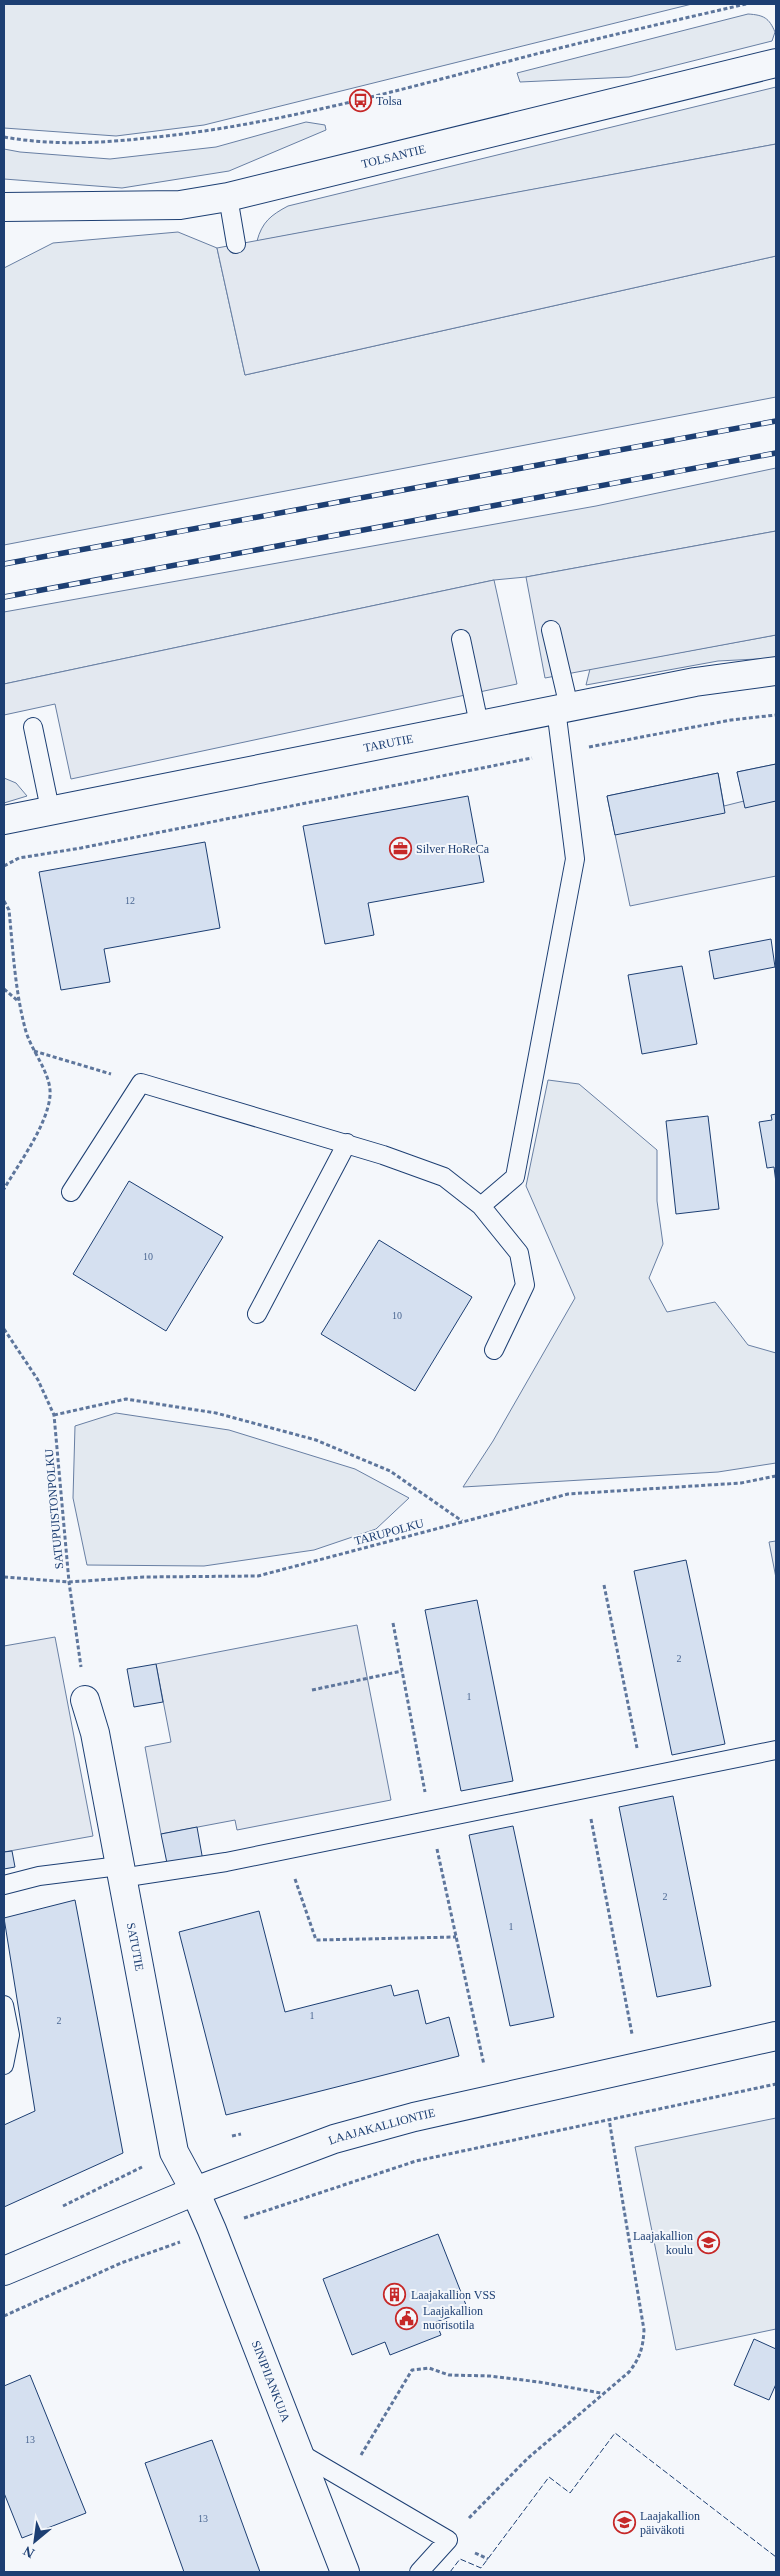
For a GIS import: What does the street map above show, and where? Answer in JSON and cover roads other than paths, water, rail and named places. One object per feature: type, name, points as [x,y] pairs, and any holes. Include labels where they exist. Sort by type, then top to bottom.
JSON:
[{"type":"street","name":"TOLSANTIE","points":[[4,207],[180,205],[228,197],[776,63]]},
{"type":"street","name":"TARUTIE","points":[[4,820],[50,809],[695,682],[776,671]]},
{"type":"street","name":"SATUTIE","points":[[85,1700],[95,1732],[174,2152],[195,2191]]},
{"type":"street","name":"LAAJAKALLIONTIE","points":[[4,2271],[195,2191],[334,2139],[414,2117],[776,2036]]},
{"type":"street","name":"SINIPIIANKUJA","points":[[195,2191],[212,2230],[345,2572]]},
{"type":"lane","points":[[228,197],[236,244]]},
{"type":"lane","points":[[481,1206],[515,1176],[575,859],[563,752],[562,708],[551,630]]},
{"type":"lane","points":[[461,639],[479,724]]},
{"type":"lane","points":[[33,728],[50,809]]},
{"type":"lane","points":[[71,1192],[141,1083],[347,1144],[444,1177],[481,1206],[519,1253],[525,1285],[494,1350]]},
{"type":"lane","points":[[257,1314],[347,1144]]},
{"type":"lane","points":[[4,1885],[39,1876],[120,1872],[226,1862],[776,1750]]},
{"type":"lane","points":[[4,2005],[10,2035],[4,2065]]},
{"type":"lane","points":[[298,2452],[448,2540],[419,2572]]},
{"type":"railway","points":[[4,564],[776,421]]},
{"type":"railway","points":[[4,597],[776,453]]},
{"type":"place","name":"Tolsa","points":[[360,101]]},
{"type":"place","name":"Silver HoReCa","points":[[400,849]]},
{"type":"place","name":"Laajakallion koulu","points":[[709,2243]]},
{"type":"place","name":"Laajakallion VSS","points":[[395,2295]]},
{"type":"place","name":"Laajakallion nuorisotila","points":[[407,2318]]},
{"type":"place","name":"Laajakallion päiväkoti","points":[[624,2523]]}]
